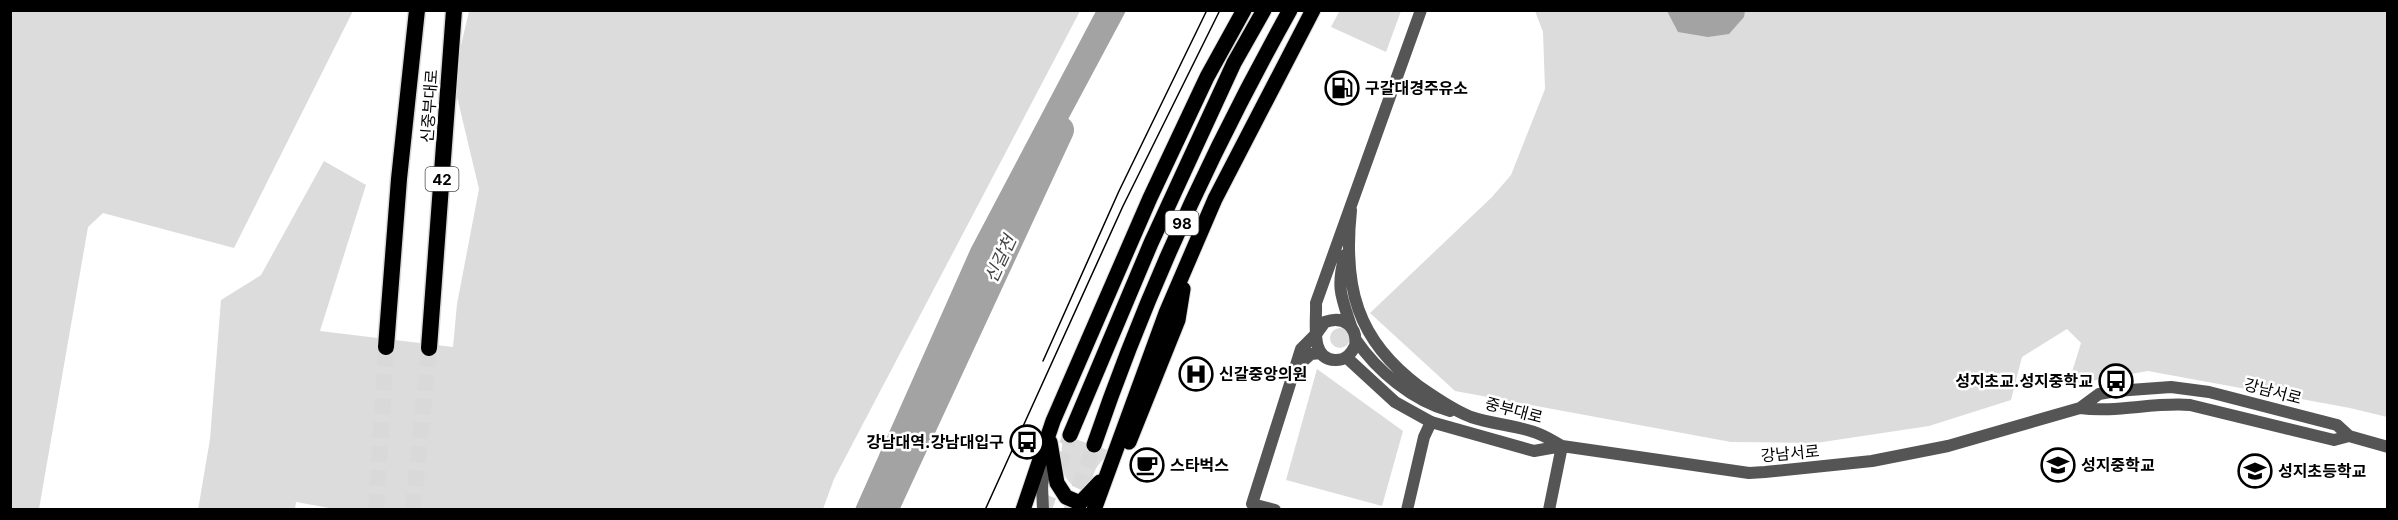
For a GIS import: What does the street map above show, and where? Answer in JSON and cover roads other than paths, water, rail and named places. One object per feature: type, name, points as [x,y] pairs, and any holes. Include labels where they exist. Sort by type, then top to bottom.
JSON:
[{"type":"highway","name":"신중부대로","points":[[386,347],[399,178],[417,10]]},
{"type":"highway","name":"신중부대로","points":[[429,348],[454,10]]},
{"type":"main road","points":[[1023,510],[1053,421],[1150,198],[1207,77],[1244,10]]},
{"type":"main road","name":"98","points":[[1070,435],[1151,243],[1234,63],[1264,10]]},
{"type":"main road","name":"98","points":[[1094,446],[1121,367],[1196,191],[1290,10]]},
{"type":"main road","points":[[1094,510],[1166,313],[1215,199],[1313,10]]},
{"type":"main road","points":[[1050,442],[1058,483],[1066,497],[1080,503],[1105,478]]},
{"type":"street","name":"중부대로","points":[[1321,353],[1317,347],[1316,303],[1421,10]]},
{"type":"street","name":"중부대로","points":[[1351,210],[1347,248],[1348,267],[1359,310],[1381,352],[1406,376],[1437,398],[1471,417],[1536,432],[1562,446]]},
{"type":"street","points":[[1347,248],[1339,278],[1342,302],[1356,339],[1364,351],[1396,382],[1434,407],[1471,417]]},
{"type":"street","points":[[1275,510],[1252,504],[1301,349],[1325,322],[1339,320],[1351,326]]},
{"type":"street","points":[[1294,369],[1311,354],[1321,353],[1333,360],[1347,357],[1355,346],[1356,339]]},
{"type":"street","name":"중부대로","points":[[1347,357],[1395,402],[1431,422],[1534,451],[1562,446]]},
{"type":"street","name":"강남서로","points":[[1562,446],[1749,473],[1766,472],[1872,461],[1948,446],[2080,408],[2102,411],[2120,407],[2170,403],[2190,405],[2334,440],[2349,436],[2388,447]]},
{"type":"street","points":[[1043,510],[1042,485],[1053,421]]},
{"type":"street","points":[[1407,510],[1424,437],[1431,422]]},
{"type":"street","points":[[1550,510],[1562,446]]},
{"type":"waterway","name":"신갈천","points":[[884,510],[1060,130]]},
{"type":"tunnel","points":[[376,510],[386,347]]},
{"type":"tunnel","points":[[413,510],[429,348]]},
{"type":"tunnel","points":[[1044,510],[1070,435]]},
{"type":"tunnel","points":[[1071,510],[1094,445]]},
{"type":"tram line","points":[[1043,361],[1119,191],[1207,10]]},
{"type":"tram line","points":[[985,510],[1123,206],[1220,10]]},
{"type":"place","name":"구갈대경주유소","points":[[1342,88]]},
{"type":"place","name":"신갈중앙의원","points":[[1196,374]]},
{"type":"place","name":"성지초교.성지중학교","points":[[2116,381]]},
{"type":"place","name":"강남대역.강남대입구","points":[[1027,442]]},
{"type":"place","name":"스타벅스","points":[[1147,465]]},
{"type":"place","name":"성지중학교","points":[[2058,465]]},
{"type":"place","name":"성지초등학교","points":[[2255,471]]}]
